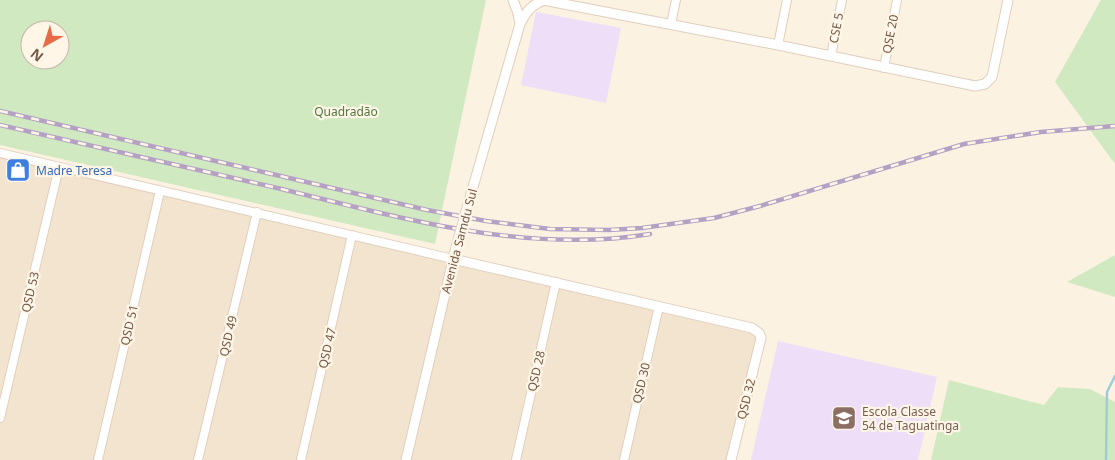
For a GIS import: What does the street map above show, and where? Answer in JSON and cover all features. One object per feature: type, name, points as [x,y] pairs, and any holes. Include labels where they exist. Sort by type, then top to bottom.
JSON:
[{"type":"street","points":[[513,0],[520,24]]},
{"type":"street","points":[[544,0],[778,45],[969,86],[984,84],[992,77],[1008,0]]},
{"type":"street","name":"Avenida Samdu Sul","points":[[406,460],[456,247],[520,24],[530,8],[544,0]]},
{"type":"street","points":[[574,0],[584,7]]},
{"type":"street","points":[[671,24],[676,0]]},
{"type":"street","points":[[778,45],[787,0]]},
{"type":"street","name":"CSE 5","points":[[831,56],[842,0]]},
{"type":"street","name":"QSE 20","points":[[884,68],[897,0]]},
{"type":"street","points":[[0,153],[659,306]]},
{"type":"street","name":"QSD 53","points":[[0,418],[60,167]]},
{"type":"street","name":"QSD 51","points":[[98,460],[160,191]]},
{"type":"street","name":"QSD 49","points":[[198,460],[257,212]]},
{"type":"street","name":"QSD 47","points":[[301,460],[352,235]]},
{"type":"street","name":"QSD 28","points":[[516,460],[556,282]]},
{"type":"street","name":"QSD 32","points":[[659,306],[752,328],[759,333],[761,338],[731,460]]},
{"type":"street","name":"QSD 30","points":[[624,460],[659,306]]},
{"type":"shaded area","points":[[536,12],[621,28],[606,103],[521,85]]},
{"type":"shaded area","points":[[0,154],[761,332],[730,460],[0,460]]},
{"type":"shaded area","name":"Escola Classe 54 de Taguatinga","points":[[778,341],[937,377],[918,460],[751,460]]},
{"type":"green space","name":"Quadradão","points":[[0,0],[486,0],[435,244],[0,145]]},
{"type":"green space","points":[[1101,0],[1115,0],[1115,164],[1055,82]]},
{"type":"green space","points":[[1115,255],[1115,297],[1067,282]]},
{"type":"green space","points":[[949,380],[1044,405],[1058,387],[1090,389],[1115,402],[1115,460],[931,460]]},
{"type":"waterway","points":[[1106,460],[1107,392],[1115,376]]},
{"type":"railway","points":[[0,111],[427,210],[486,221],[550,229],[609,230],[642,228],[714,218],[760,206],[964,144],[1041,132],[1115,126]]},
{"type":"railway","points":[[0,125],[366,210],[460,229],[555,240],[603,239],[650,234]]},
{"type":"place","name":"Madre Teresa","points":[[18,170]]},
{"type":"place","name":"Escola Classe 54 de Taguatinga","points":[[844,418]]}]
